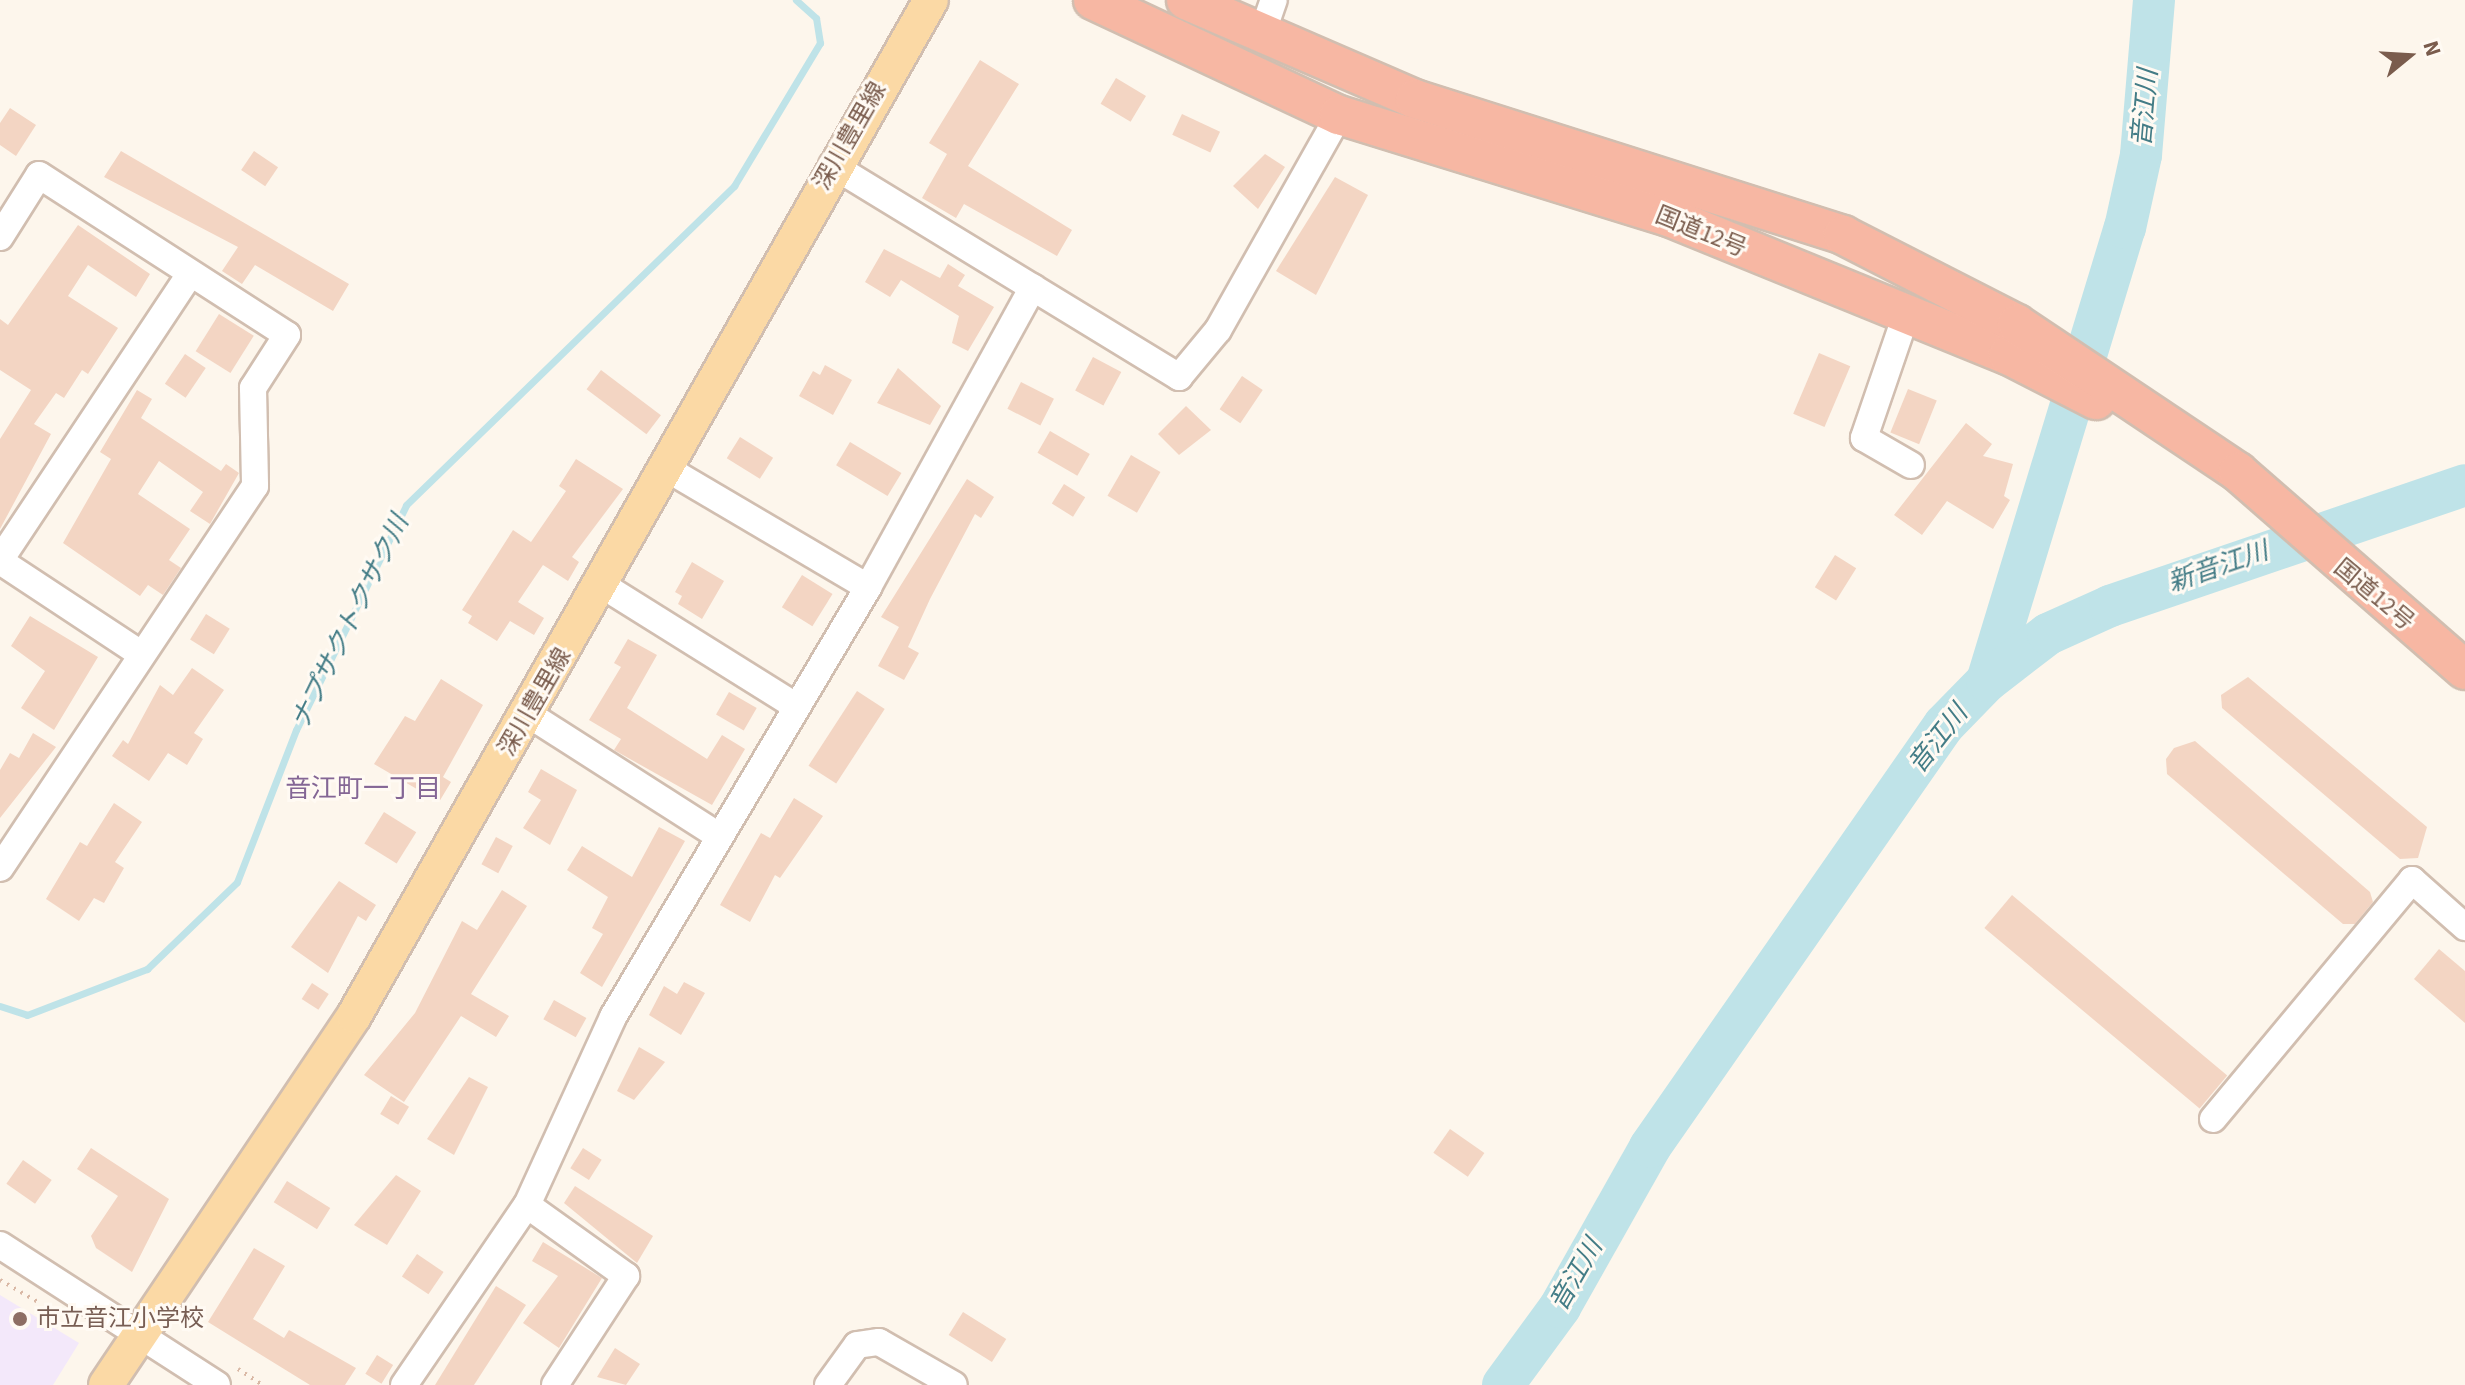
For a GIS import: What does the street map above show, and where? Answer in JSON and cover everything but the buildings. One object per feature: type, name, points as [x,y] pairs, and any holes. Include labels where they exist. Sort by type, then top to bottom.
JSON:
[{"type":"highway","name":"国道12号","points":[[1093,0],[1339,115],[1669,217],[2090,395],[2284,519]]},
{"type":"highway","name":"国道12号","points":[[1186,0],[1261,37],[1415,99],[1843,235],[2017,324],[2123,391],[2238,472],[2284,519],[2465,670]]},
{"type":"main road","name":"深川豊里線","points":[[106,1385],[354,1016],[669,470],[832,165],[931,0]]},
{"type":"street","points":[[1261,37],[1274,0]]},
{"type":"street","points":[[832,165],[1179,377],[1218,330],[1339,115]]},
{"type":"street","points":[[0,237],[39,175],[189,275],[287,335],[253,388],[255,486],[0,868]]},
{"type":"street","points":[[141,654],[0,560],[189,275]]},
{"type":"street","points":[[404,1385],[527,1205],[568,1125],[572,1095],[794,705],[868,587],[1033,287]]},
{"type":"street","points":[[1906,315],[1864,438],[1911,465]]},
{"type":"street","points":[[669,470],[868,587]]},
{"type":"street","points":[[602,585],[794,705]]},
{"type":"street","points":[[528,714],[719,836]]},
{"type":"street","points":[[2213,1119],[2412,880],[2465,927]]},
{"type":"street","points":[[527,1205],[626,1276],[555,1385]]},
{"type":"street","points":[[0,1245],[217,1385]]},
{"type":"street","points":[[828,1385],[857,1345],[879,1342],[954,1385]]},
{"type":"shaded area","name":"市立音江小学校","points":[[0,1295],[79,1343],[53,1385],[0,1385]]},
{"type":"waterway","name":"ナプサクトクサク川","points":[[0,1006],[27,1015],[147,969],[237,882],[296,730],[406,505],[734,186],[820,43],[816,18],[796,0]]},
{"type":"waterway","name":"音江川","points":[[1987,681],[2125,228],[2141,155],[2154,0]]},
{"type":"waterway","name":"音江川","points":[[1503,1385],[1560,1307],[1650,1147],[1944,725],[1987,681],[2048,634],[2110,606],[2465,485]]},
{"type":"place","name":"市立音江小学校","points":[[20,1319]]},
{"type":"district","name":"音江町一丁目","points":[[363,789]]},
{"type":"water label","name":"新音江川","points":[[2218,567]]}]
